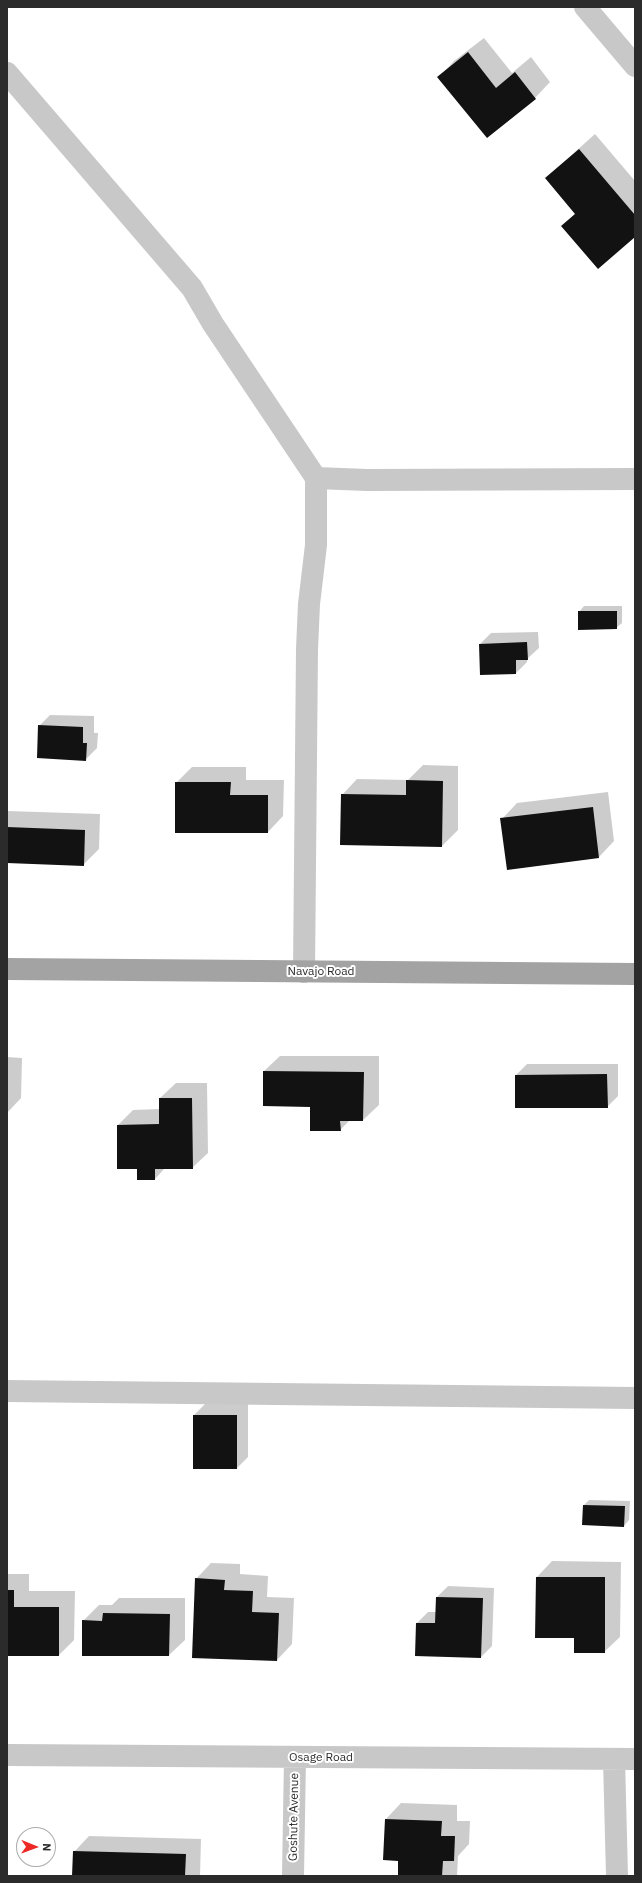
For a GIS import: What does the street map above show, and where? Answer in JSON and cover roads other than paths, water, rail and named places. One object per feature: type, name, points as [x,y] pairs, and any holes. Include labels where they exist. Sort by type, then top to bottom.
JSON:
[{"type":"main road","name":"Navajo Road","points":[[7,969],[635,974]]},
{"type":"street","points":[[585,7],[635,66]]},
{"type":"street","points":[[7,73],[192,288],[213,324],[316,478],[316,545],[309,604],[307,649],[304,972]]},
{"type":"street","points":[[316,478],[367,480],[635,479]]},
{"type":"street","points":[[7,1391],[635,1398]]},
{"type":"street","name":"Osage Road","points":[[7,1755],[624,1759]]},
{"type":"street","name":"Goshute Avenue","points":[[293,1876],[295,1758]]},
{"type":"street","points":[[617,1876],[624,1759]]}]
